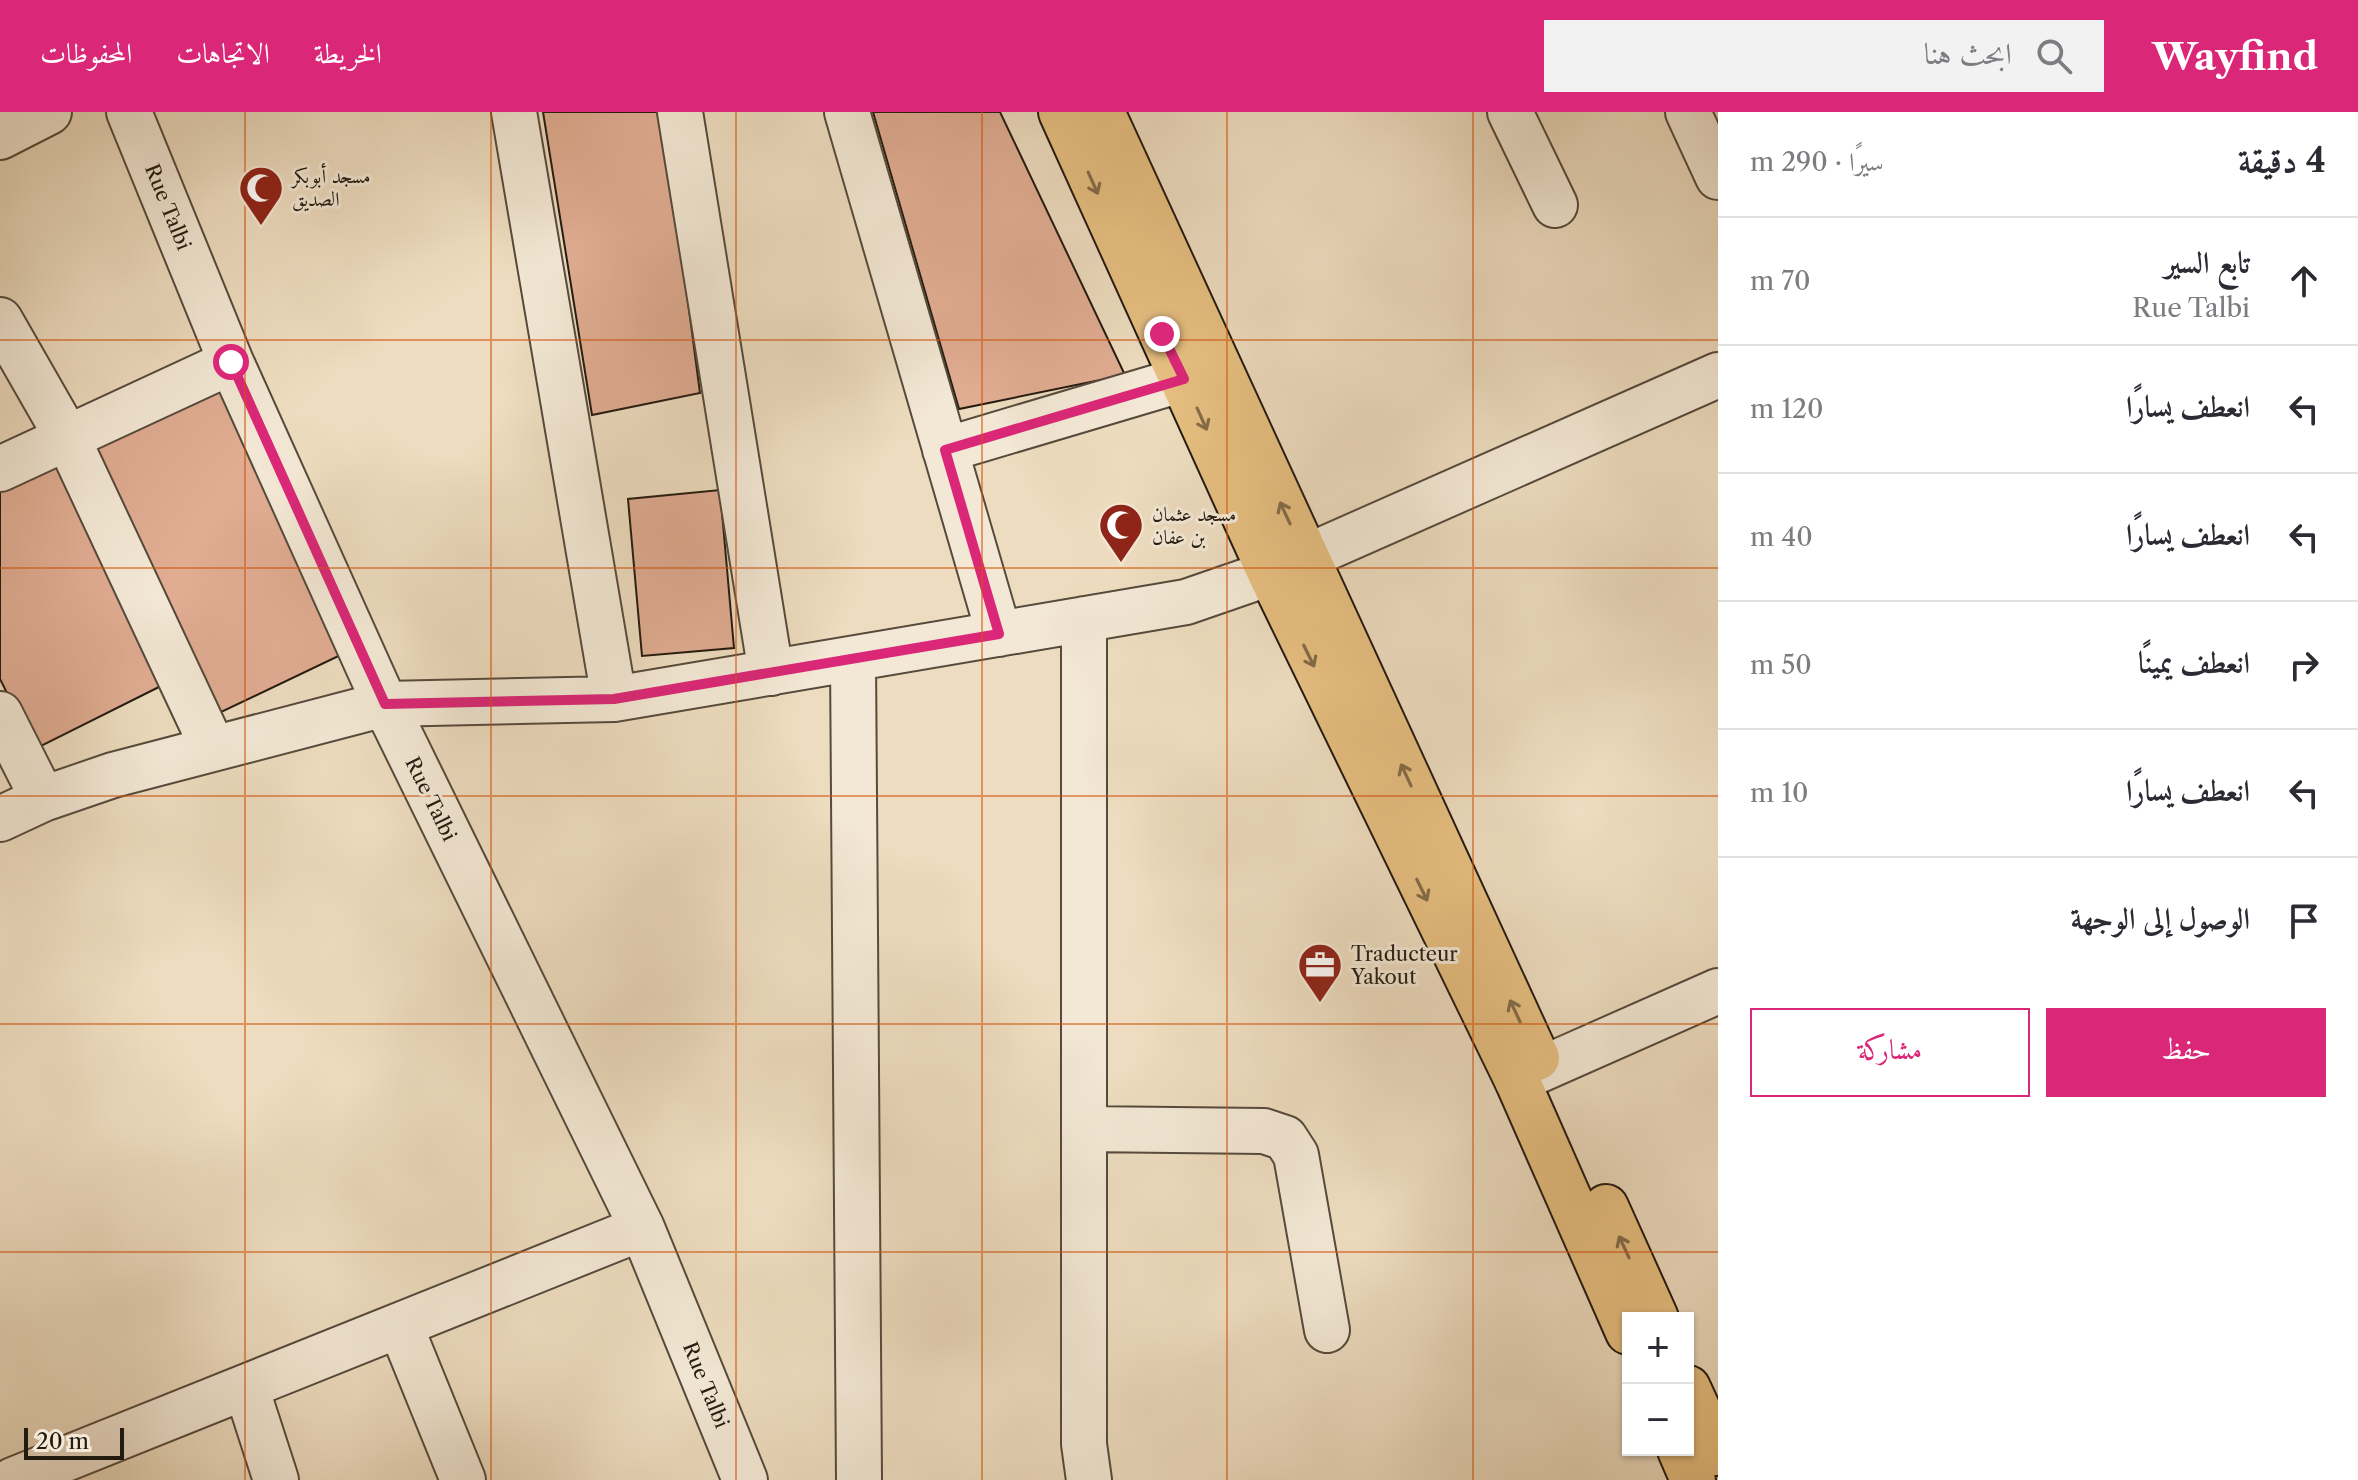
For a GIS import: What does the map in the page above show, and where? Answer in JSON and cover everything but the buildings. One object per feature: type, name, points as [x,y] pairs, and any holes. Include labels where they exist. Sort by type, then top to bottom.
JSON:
[{"type":"main road","points":[[1061,112],[1184,379],[1288,565]]},
{"type":"main road","points":[[1102,112],[1288,565],[1530,1074],[1653,1312]]},
{"type":"main road","points":[[1530,1074],[1622,1316]]},
{"type":"main road","points":[[1694,1401],[1718,1453]]},
{"type":"main road","points":[[1683,1456],[1693,1480]]},
{"type":"street","points":[[0,137],[49,112]]},
{"type":"street","name":"Rue Talbi","points":[[129,112],[231,362],[385,704],[642,1228],[745,1480]]},
{"type":"street","points":[[514,112],[614,699]]},
{"type":"street","points":[[680,112],[771,673]]},
{"type":"street","points":[[847,112],[999,634]]},
{"type":"street","points":[[1510,112],[1555,205]]},
{"type":"street","points":[[1688,112],[1718,177]]},
{"type":"street","points":[[0,320],[67,437],[212,746]]},
{"type":"street","points":[[0,469],[231,362]]},
{"type":"street","points":[[0,819],[43,799],[212,746],[385,704],[614,699],[1186,602],[1288,565],[1718,375]]},
{"type":"street","points":[[945,450],[1184,379]]},
{"type":"street","points":[[1084,619],[1084,1444],[1089,1480]]},
{"type":"street","points":[[853,659],[859,1480]]},
{"type":"street","points":[[0,714],[43,799]]},
{"type":"street","points":[[1530,1074],[1718,991]]},
{"type":"street","points":[[1084,1129],[1264,1131],[1285,1138],[1296,1155],[1327,1330]]},
{"type":"street","points":[[30,1477],[642,1228]]},
{"type":"street","points":[[400,1325],[463,1480]]},
{"type":"street","points":[[246,1387],[276,1480]]},
{"type":"place","name":"مسجد أبوبكر الصديق","points":[[261,227]]},
{"type":"place","name":"مسجد عثمان بن عفان","points":[[1121,564]]},
{"type":"place","name":"Traducteur Yakout","points":[[1320,1004]]},
{"type":"route","points":[[231,362],[385,704],[614,699],[999,634],[945,450],[1184,379],[1162,334]]}]
